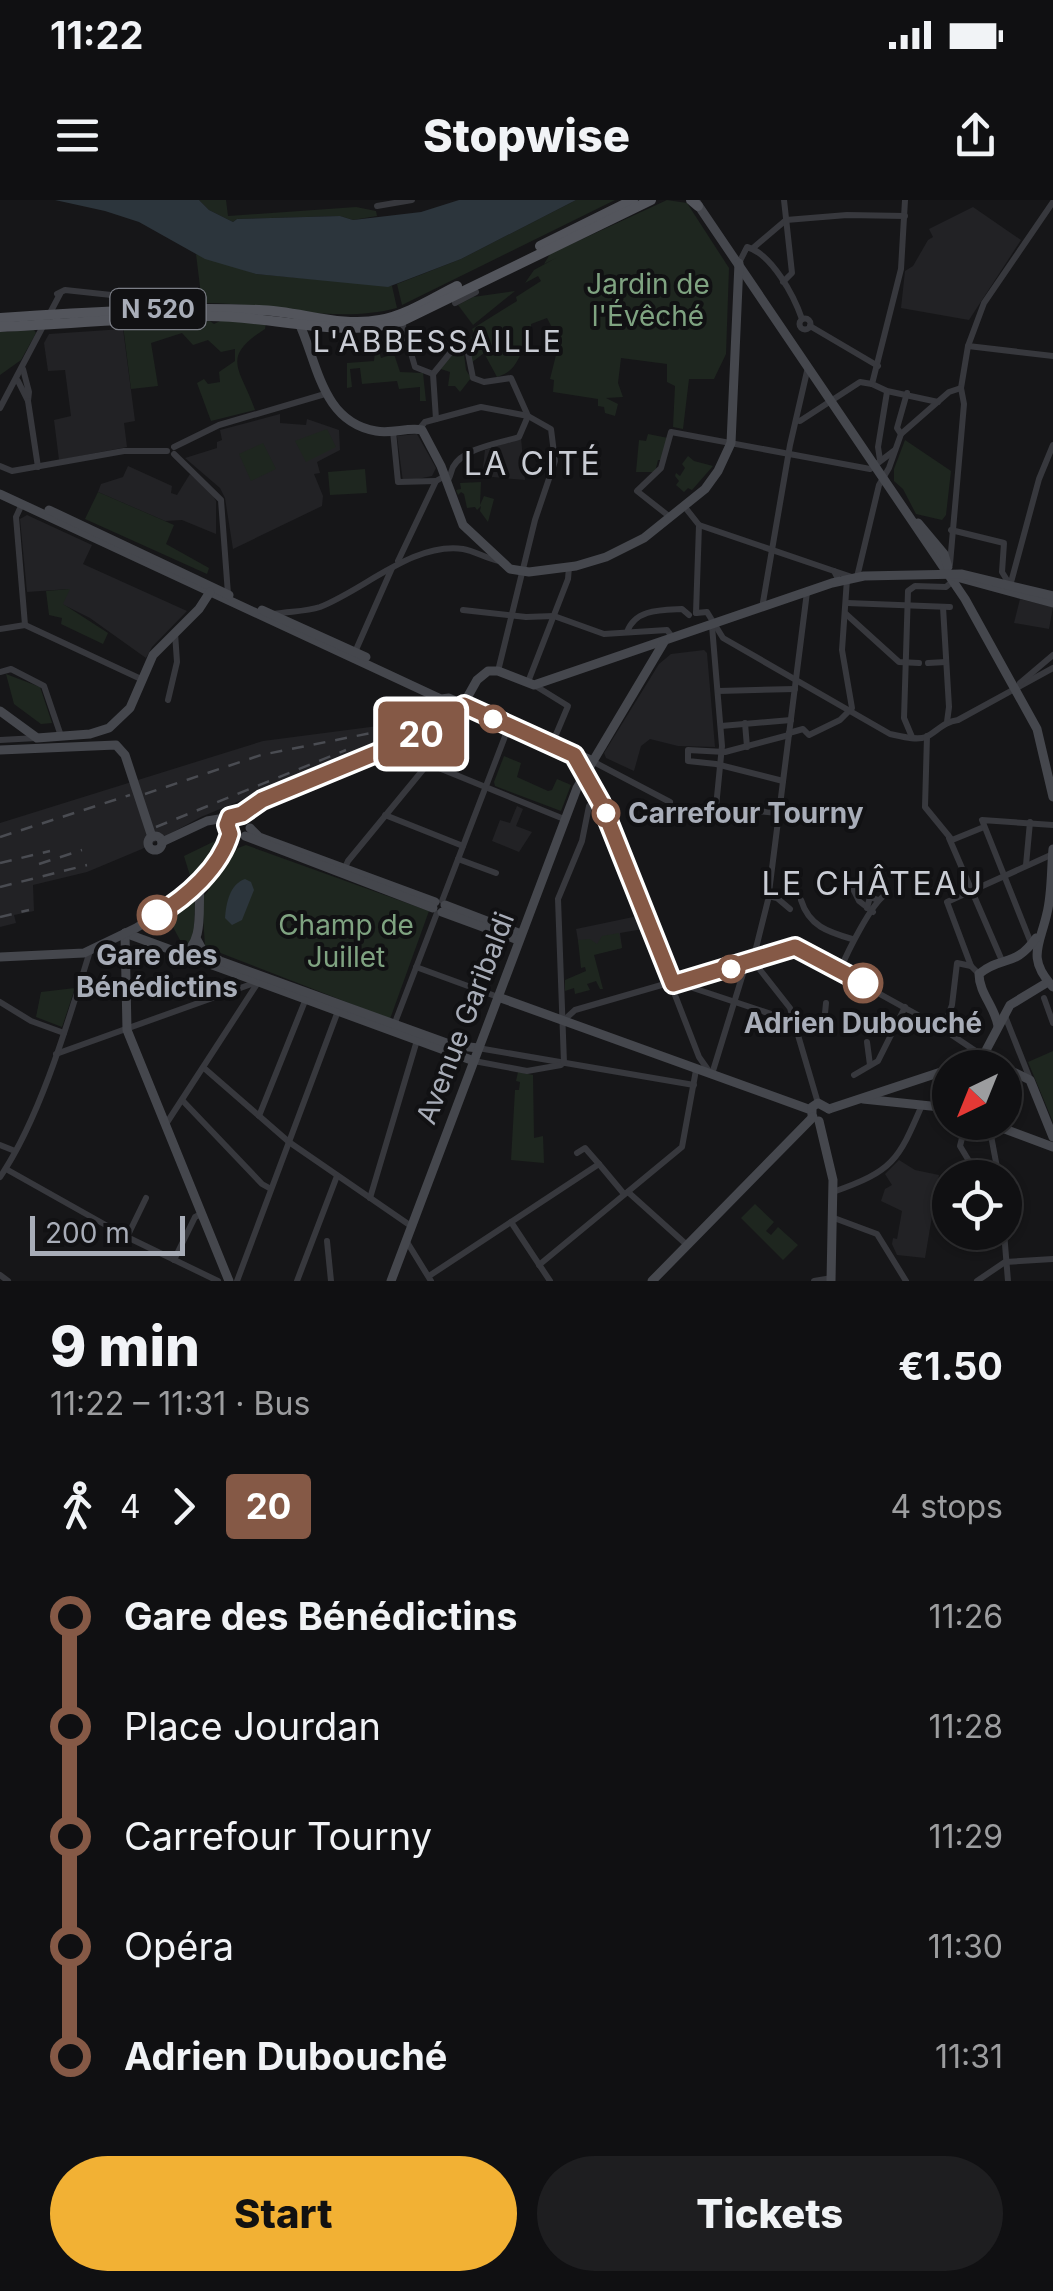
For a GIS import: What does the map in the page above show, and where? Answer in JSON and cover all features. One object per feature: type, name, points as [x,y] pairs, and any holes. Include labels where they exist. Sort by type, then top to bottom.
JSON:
[{"type":"main road","name":"N 520","points":[[0,318],[209,316],[352,322],[401,317],[633,200]]},
{"type":"main road","name":"N 520","points":[[0,327],[51,318],[217,309],[365,329],[401,317],[651,200]]},
{"type":"main road","points":[[696,201],[737,280]]},
{"type":"main road","points":[[716,234],[878,463],[907,512],[944,554],[952,578],[1042,741],[1053,798]]},
{"type":"main road","points":[[301,319],[325,394],[336,409],[355,424],[378,432],[420,428],[463,525],[498,558],[521,570],[569,567],[606,557],[657,530],[705,489],[730,454],[739,263]]},
{"type":"main road","points":[[307,341],[314,325]]},
{"type":"main road","points":[[0,490],[211,590]]},
{"type":"main road","points":[[0,490],[22,504],[591,760],[596,791]]},
{"type":"main road","points":[[657,530],[686,508]]},
{"type":"main road","points":[[0,956],[76,954],[126,933],[180,901],[218,859],[254,806],[454,721],[481,675],[498,671],[531,684],[846,577],[969,575],[1053,599]]},
{"type":"main road","points":[[952,578],[1009,588]]},
{"type":"main road","points":[[965,599],[976,584]]},
{"type":"main road","points":[[0,711],[38,738],[90,734],[109,728],[130,708],[153,654],[198,609],[211,590]]},
{"type":"main road","points":[[198,609],[225,596],[272,614],[354,655]]},
{"type":"main road","name":"Avenue Garibaldi","points":[[391,1281],[564,819],[591,760],[654,654],[673,638]]},
{"type":"main road","points":[[636,650],[654,654]]},
{"type":"main road","points":[[0,750],[116,745],[125,755],[157,840],[207,822],[237,826],[520,937]]},
{"type":"main road","points":[[574,755],[596,791]]},
{"type":"main road","points":[[998,1026],[975,970],[1032,953],[1048,910],[1053,852]]},
{"type":"main road","points":[[182,955],[197,940],[202,879]]},
{"type":"main road","points":[[126,933],[340,1008],[474,1061]]},
{"type":"main road","points":[[126,933],[127,1030],[202,1214],[224,1279]]},
{"type":"main road","points":[[197,940],[204,951],[259,979]]},
{"type":"main road","points":[[986,1050],[1006,1012],[1052,983],[1032,953]]},
{"type":"main road","points":[[498,997],[815,1112],[932,1075]]},
{"type":"main road","points":[[994,1009],[1006,1012]]},
{"type":"main road","points":[[418,1037],[478,1048]]},
{"type":"main road","points":[[1022,1076],[1030,1080],[1053,1138]]},
{"type":"main road","points":[[880,1092],[891,1104]]},
{"type":"main road","points":[[860,1098],[932,1106]]},
{"type":"main road","points":[[815,1112],[833,1192],[832,1279]]},
{"type":"main road","points":[[652,1281],[815,1112]]},
{"type":"main road","points":[[1022,1136],[1053,1147]]},
{"type":"street","points":[[377,205],[412,200]]},
{"type":"street","points":[[783,282],[792,273],[784,200]]},
{"type":"street","points":[[872,384],[901,269],[905,200]]},
{"type":"street","points":[[1003,963],[950,838],[924,804],[920,737],[904,718],[907,606],[910,588],[946,587],[952,578],[952,530],[964,404],[961,388],[968,346],[990,292],[1053,202]]},
{"type":"street","points":[[739,263],[750,248],[786,220],[904,216]]},
{"type":"street","points":[[750,248],[783,282],[801,323]]},
{"type":"street","points":[[0,408],[51,318],[58,294],[64,290],[119,297],[186,296]]},
{"type":"street","points":[[455,303],[476,292]]},
{"type":"street","points":[[401,317],[414,366],[433,374]]},
{"type":"street","points":[[787,334],[809,321],[810,326],[878,366]]},
{"type":"street","points":[[354,655],[442,480],[462,459],[481,448],[519,437],[528,416],[511,378],[480,382],[473,378],[466,342],[455,347],[433,374],[436,419]]},
{"type":"street","points":[[968,346],[1053,356]]},
{"type":"street","points":[[762,608],[808,366]]},
{"type":"street","points":[[23,369],[38,466]]},
{"type":"street","points":[[18,380],[25,398]]},
{"type":"street","points":[[796,420],[860,382],[938,402]]},
{"type":"street","points":[[783,781],[719,765],[688,762],[688,750],[721,752],[803,729],[809,735],[840,720],[848,710],[852,704],[842,650],[846,577],[901,434],[948,392],[961,388]]},
{"type":"street","points":[[878,463],[887,391]]},
{"type":"street","points":[[7,397],[15,392],[25,398]]},
{"type":"street","points":[[0,466],[12,471],[124,451],[172,450],[219,425],[325,394]]},
{"type":"street","points":[[901,434],[897,427],[907,394]]},
{"type":"street","points":[[420,428],[424,422],[476,406],[528,416],[551,429],[554,462],[521,570],[498,671]]},
{"type":"street","points":[[394,431],[398,482],[442,480]]},
{"type":"street","points":[[671,518],[637,491],[661,468],[671,432],[870,469],[895,450]]},
{"type":"street","points":[[1009,588],[1022,533],[1052,448]]},
{"type":"street","points":[[172,450],[221,500],[225,596]]},
{"type":"street","points":[[22,504],[16,517],[25,625]]},
{"type":"street","points":[[686,508],[699,525],[846,577]]},
{"type":"street","points":[[688,633],[699,525]]},
{"type":"street","points":[[952,530],[1004,542],[1002,572],[1009,588]]},
{"type":"street","points":[[272,614],[323,606],[396,565],[450,550],[462,548],[498,558]]},
{"type":"street","points":[[551,745],[568,708],[531,684],[569,567]]},
{"type":"street","points":[[711,1075],[768,896],[808,592]]},
{"type":"street","points":[[847,603],[947,607],[947,722]]},
{"type":"street","points":[[462,610],[554,616],[604,634],[664,630],[673,638]]},
{"type":"street","points":[[627,632],[633,620],[651,612],[708,612],[716,638],[721,726],[716,807],[778,814]]},
{"type":"street","points":[[846,614],[899,662],[946,662]]},
{"type":"street","points":[[0,629],[25,625],[141,680]]},
{"type":"street","points":[[168,700],[177,662],[174,632]]},
{"type":"street","points":[[716,638],[890,734],[920,737],[1053,668]]},
{"type":"street","points":[[1016,688],[1053,655]]},
{"type":"street","points":[[0,672],[11,669],[44,686],[61,736]]},
{"type":"street","points":[[551,678],[554,698]]},
{"type":"street","points":[[718,691],[796,684]]},
{"type":"street","points":[[721,726],[791,720]]},
{"type":"street","points":[[341,870],[446,743],[454,721]]},
{"type":"street","points":[[745,724],[747,747]]},
{"type":"street","points":[[393,1028],[510,726]]},
{"type":"street","points":[[0,740],[38,738]]},
{"type":"street","points":[[591,760],[670,802]]},
{"type":"street","points":[[429,764],[564,819]]},
{"type":"street","points":[[596,791],[676,984],[699,1058],[711,1075]]},
{"type":"street","points":[[564,1064],[558,900],[582,841],[588,806],[596,791]]},
{"type":"street","points":[[385,814],[462,846]]},
{"type":"street","points":[[1026,865],[1030,822]]},
{"type":"street","points":[[950,838],[983,824],[1053,825]]},
{"type":"street","points":[[983,824],[1032,953]]},
{"type":"street","points":[[975,970],[947,902],[1053,852]]},
{"type":"street","points":[[458,859],[496,874]]},
{"type":"street","points":[[851,885],[859,902],[870,912]]},
{"type":"street","points":[[768,896],[790,909]]},
{"type":"street","points":[[840,970],[852,939],[870,912],[870,896],[881,897]]},
{"type":"street","points":[[801,900],[817,926],[852,939]]},
{"type":"street","points":[[562,1021],[575,1010],[795,947],[974,1050]]},
{"type":"street","points":[[0,1177],[16,1151],[56,1054],[90,950]]},
{"type":"street","points":[[76,954],[81,980]]},
{"type":"street","points":[[749,962],[788,1005],[815,1112]]},
{"type":"street","points":[[943,1029],[952,1006],[957,963],[975,970]]},
{"type":"street","points":[[416,967],[498,997]]},
{"type":"street","points":[[703,976],[709,992]]},
{"type":"street","points":[[56,1054],[259,979]]},
{"type":"street","points":[[165,1125],[259,979]]},
{"type":"street","points":[[81,980],[126,991]]},
{"type":"street","points":[[676,984],[794,1022]]},
{"type":"street","points":[[258,1116],[307,997]]},
{"type":"street","points":[[1044,998],[1053,1022]]},
{"type":"street","points":[[824,1024],[826,1002]]},
{"type":"street","points":[[1,1004],[64,1033]]},
{"type":"street","points":[[854,1076],[878,1061],[905,1007]]},
{"type":"street","points":[[6,1168],[174,1260],[224,1279],[238,1277],[340,1008]]},
{"type":"street","points":[[1006,1012],[1030,1080]]},
{"type":"street","points":[[370,1198],[418,1037]]},
{"type":"street","points":[[866,1042],[870,1066]]},
{"type":"street","points":[[478,1048],[694,1085]]},
{"type":"street","points":[[474,1061],[530,1071],[564,1064]]},
{"type":"street","points":[[204,1068],[289,1142],[411,1226]]},
{"type":"street","points":[[539,1265],[682,1147],[696,1070]]},
{"type":"street","points":[[182,1100],[271,1189]]},
{"type":"street","points":[[833,1192],[889,1167],[902,1151],[922,1105]]},
{"type":"street","points":[[0,1145],[16,1151]]},
{"type":"street","points":[[577,1154],[585,1148],[626,1193],[687,1245]]},
{"type":"street","points":[[406,1241],[430,1278],[599,1164]]},
{"type":"street","points":[[298,1281],[337,1176]]},
{"type":"street","points":[[127,1237],[146,1198]]},
{"type":"street","points":[[174,1260],[195,1217],[202,1214]]},
{"type":"street","points":[[834,1218],[881,1237],[906,1281]]},
{"type":"street","points":[[511,1222],[550,1281]]},
{"type":"street","points":[[327,1241],[331,1281]]},
{"type":"street","points":[[1005,1250],[1008,1281]]},
{"type":"street","points":[[977,1281],[1005,1262],[1053,1259]]},
{"type":"street","points":[[0,1275],[8,1281]]},
{"type":"street","points":[[814,1281],[832,1279]]},
{"type":"shaded area","points":[[55,200],[199,200],[233,222],[340,216],[353,220],[421,212],[459,200],[576,200],[461,259],[388,287],[256,274],[205,259],[139,222]]},
{"type":"shaded area","points":[[973,207],[1021,240],[969,320],[901,308],[905,271],[933,237],[929,229]]},
{"type":"shaded area","points":[[123,329],[135,421],[124,423],[127,447],[59,460],[54,420],[71,416],[65,370],[48,371],[44,343],[49,334]]},
{"type":"shaded area","points":[[280,414],[280,423],[306,425],[307,419],[339,430],[340,450],[317,462],[320,473],[314,474],[323,496],[322,506],[233,549],[220,488],[185,458],[217,448],[217,442],[222,440],[220,430]]},
{"type":"shaded area","points":[[417,434],[436,468],[432,476],[403,482],[397,436]]},
{"type":"shaded area","points":[[521,438],[525,480],[482,476],[485,450]]},
{"type":"shaded area","points":[[128,466],[172,486],[171,493],[177,495],[190,474],[216,501],[216,534],[182,520],[165,521],[98,492],[101,484],[123,477]]},
{"type":"shaded area","points":[[27,515],[92,545],[83,564],[187,611],[146,658],[90,618],[62,604],[69,589],[27,592],[20,519]]},
{"type":"shaded area","points":[[1020,599],[1053,607],[1049,629],[1014,623]]},
{"type":"shaded area","points":[[704,650],[715,747],[678,746],[650,739],[641,746],[634,771],[606,758],[604,753],[659,664],[671,654]]},
{"type":"shaded area","points":[[429,713],[431,721],[201,817],[142,849],[87,872],[33,885],[34,911],[14,915],[16,923],[0,927],[0,823],[263,741],[401,723]]},
{"type":"shaded area","points":[[517,806],[523,809],[516,826],[532,832],[519,852],[492,841],[500,820],[510,823]]},
{"type":"shaded area","points":[[245,879],[254,890],[242,920],[232,925],[225,918],[228,900],[236,885]]},
{"type":"shaded area","points":[[638,916],[643,929],[620,933],[622,948],[581,957],[576,929]]},
{"type":"shaded area","points":[[899,1160],[915,1170],[932,1174],[932,1216],[925,1258],[897,1255],[892,1244],[893,1238],[897,1239],[902,1211],[881,1201],[885,1189],[892,1185],[885,1174]]},
{"type":"green space","points":[[199,200],[226,200],[228,216],[356,207],[376,211],[377,216],[233,222]]},
{"type":"green space","points":[[576,200],[615,200],[402,305],[397,284],[461,259]]},
{"type":"green space","name":"Jardin de l'Évêché","points":[[667,200],[687,203],[729,268],[726,354],[714,379],[689,379],[683,429],[673,427],[675,386],[667,382],[667,364],[621,358],[618,383],[623,397],[606,398],[618,404],[615,416],[598,406],[598,399],[553,392],[554,380],[550,379],[562,347],[547,318],[531,324],[531,343],[526,344],[515,364],[503,375],[497,377],[484,353],[471,363],[471,337],[475,335],[472,329],[541,281],[538,276],[525,283],[534,270],[556,258],[544,264],[550,254]]},
{"type":"green space","points":[[196,254],[256,274],[392,286],[397,308],[373,313],[324,314],[202,303]]},
{"type":"green space","points":[[515,291],[473,325],[458,305],[473,297]]},
{"type":"green space","points":[[222,320],[266,323],[265,329],[242,348],[238,357],[240,374],[255,410],[211,421],[197,383],[204,379],[208,384],[220,382],[219,372],[235,361],[235,349],[221,352],[208,340],[193,345],[182,333],[151,343],[158,386],[131,389],[123,325],[210,321],[214,324]]},
{"type":"green space","points":[[0,332],[36,333],[21,360],[0,375]]},
{"type":"green space","points":[[376,342],[381,358],[394,354],[400,372],[423,373],[426,401],[420,401],[420,387],[399,389],[397,381],[362,384],[360,368],[350,369],[352,387],[347,388],[347,363],[374,361]]},
{"type":"green space","points":[[463,346],[471,378],[460,392],[455,386],[448,386],[450,372],[438,368]]},
{"type":"green space","points":[[327,429],[336,447],[306,462],[295,441]]},
{"type":"green space","points":[[648,434],[668,438],[662,460],[658,460],[655,472],[636,472],[639,440],[646,441]]},
{"type":"green space","points":[[905,440],[951,471],[946,515],[942,520],[916,514],[903,489],[894,481],[894,469]]},
{"type":"green space","points":[[263,443],[276,469],[251,481],[239,454]]},
{"type":"green space","points":[[688,456],[713,466],[692,490],[684,492],[676,485],[679,481],[675,476],[680,476]]},
{"type":"green space","points":[[365,469],[367,493],[330,495],[328,472]]},
{"type":"green space","points":[[481,482],[480,505],[484,496],[494,499],[488,522],[481,506],[477,510],[467,508],[464,494],[458,495],[456,490],[461,489],[460,483]]},
{"type":"green space","points":[[98,492],[174,525],[166,544],[209,568],[207,574],[85,519]]},
{"type":"green space","points":[[70,589],[63,604],[108,633],[103,644],[61,624],[62,618],[49,615],[46,591]]},
{"type":"green space","points":[[6,674],[40,687],[52,723],[41,724],[14,704]]},
{"type":"green space","points":[[504,756],[521,763],[517,777],[548,791],[557,779],[571,785],[561,811],[495,786]]},
{"type":"green space","points":[[217,840],[224,841],[224,845],[191,879],[184,856]]},
{"type":"green space","name":"Champ de Juillet","points":[[246,845],[429,911],[390,1019],[205,947],[202,898],[208,891],[208,881],[238,848]]},
{"type":"green space","points":[[195,899],[194,937],[187,945],[167,916]]},
{"type":"green space","points":[[619,933],[622,948],[594,955],[603,989],[596,981],[587,984],[590,990],[575,994],[574,988],[565,991],[565,980],[586,971],[581,968],[578,940],[590,939],[597,944],[602,936]]},
{"type":"green space","points":[[75,988],[62,1027],[36,1017],[41,992]]},
{"type":"green space","points":[[1053,1051],[1053,1122],[1028,1062]]},
{"type":"green space","points":[[518,1072],[533,1075],[534,1138],[543,1136],[544,1163],[511,1160]]},
{"type":"green space","points":[[755,1204],[774,1222],[766,1231],[771,1235],[778,1227],[798,1245],[783,1260],[741,1218]]},
{"type":"railway","points":[[145,794],[261,755],[371,733],[430,716]]},
{"type":"railway","points":[[156,827],[346,750]]},
{"type":"railway","points":[[0,837],[130,795]]},
{"type":"railway","points":[[39,864],[82,850]]},
{"type":"railway","points":[[0,863],[50,851]]},
{"type":"railway","points":[[0,887],[87,865]]},
{"type":"railway","points":[[0,917],[29,910]]},
{"type":"bus line","name":"20","points":[[157,915],[180,901],[218,859],[230,834],[230,817],[262,800],[454,721],[464,705],[574,755],[594,786],[673,984],[795,947],[863,983]]},
{"type":"place","name":"Carrefour Tourny","points":[[606,813]]},
{"type":"place","name":"Gare des Bénédictins","points":[[157,915]]},
{"type":"place","name":"Adrien Dubouché","points":[[863,983]]},
{"type":"district","name":"L'ABBESSAILLE","points":[[438,342]]},
{"type":"district","name":"LA CITÉ","points":[[533,464]]},
{"type":"district","name":"LE CHÂTEAU","points":[[872,884]]}]
